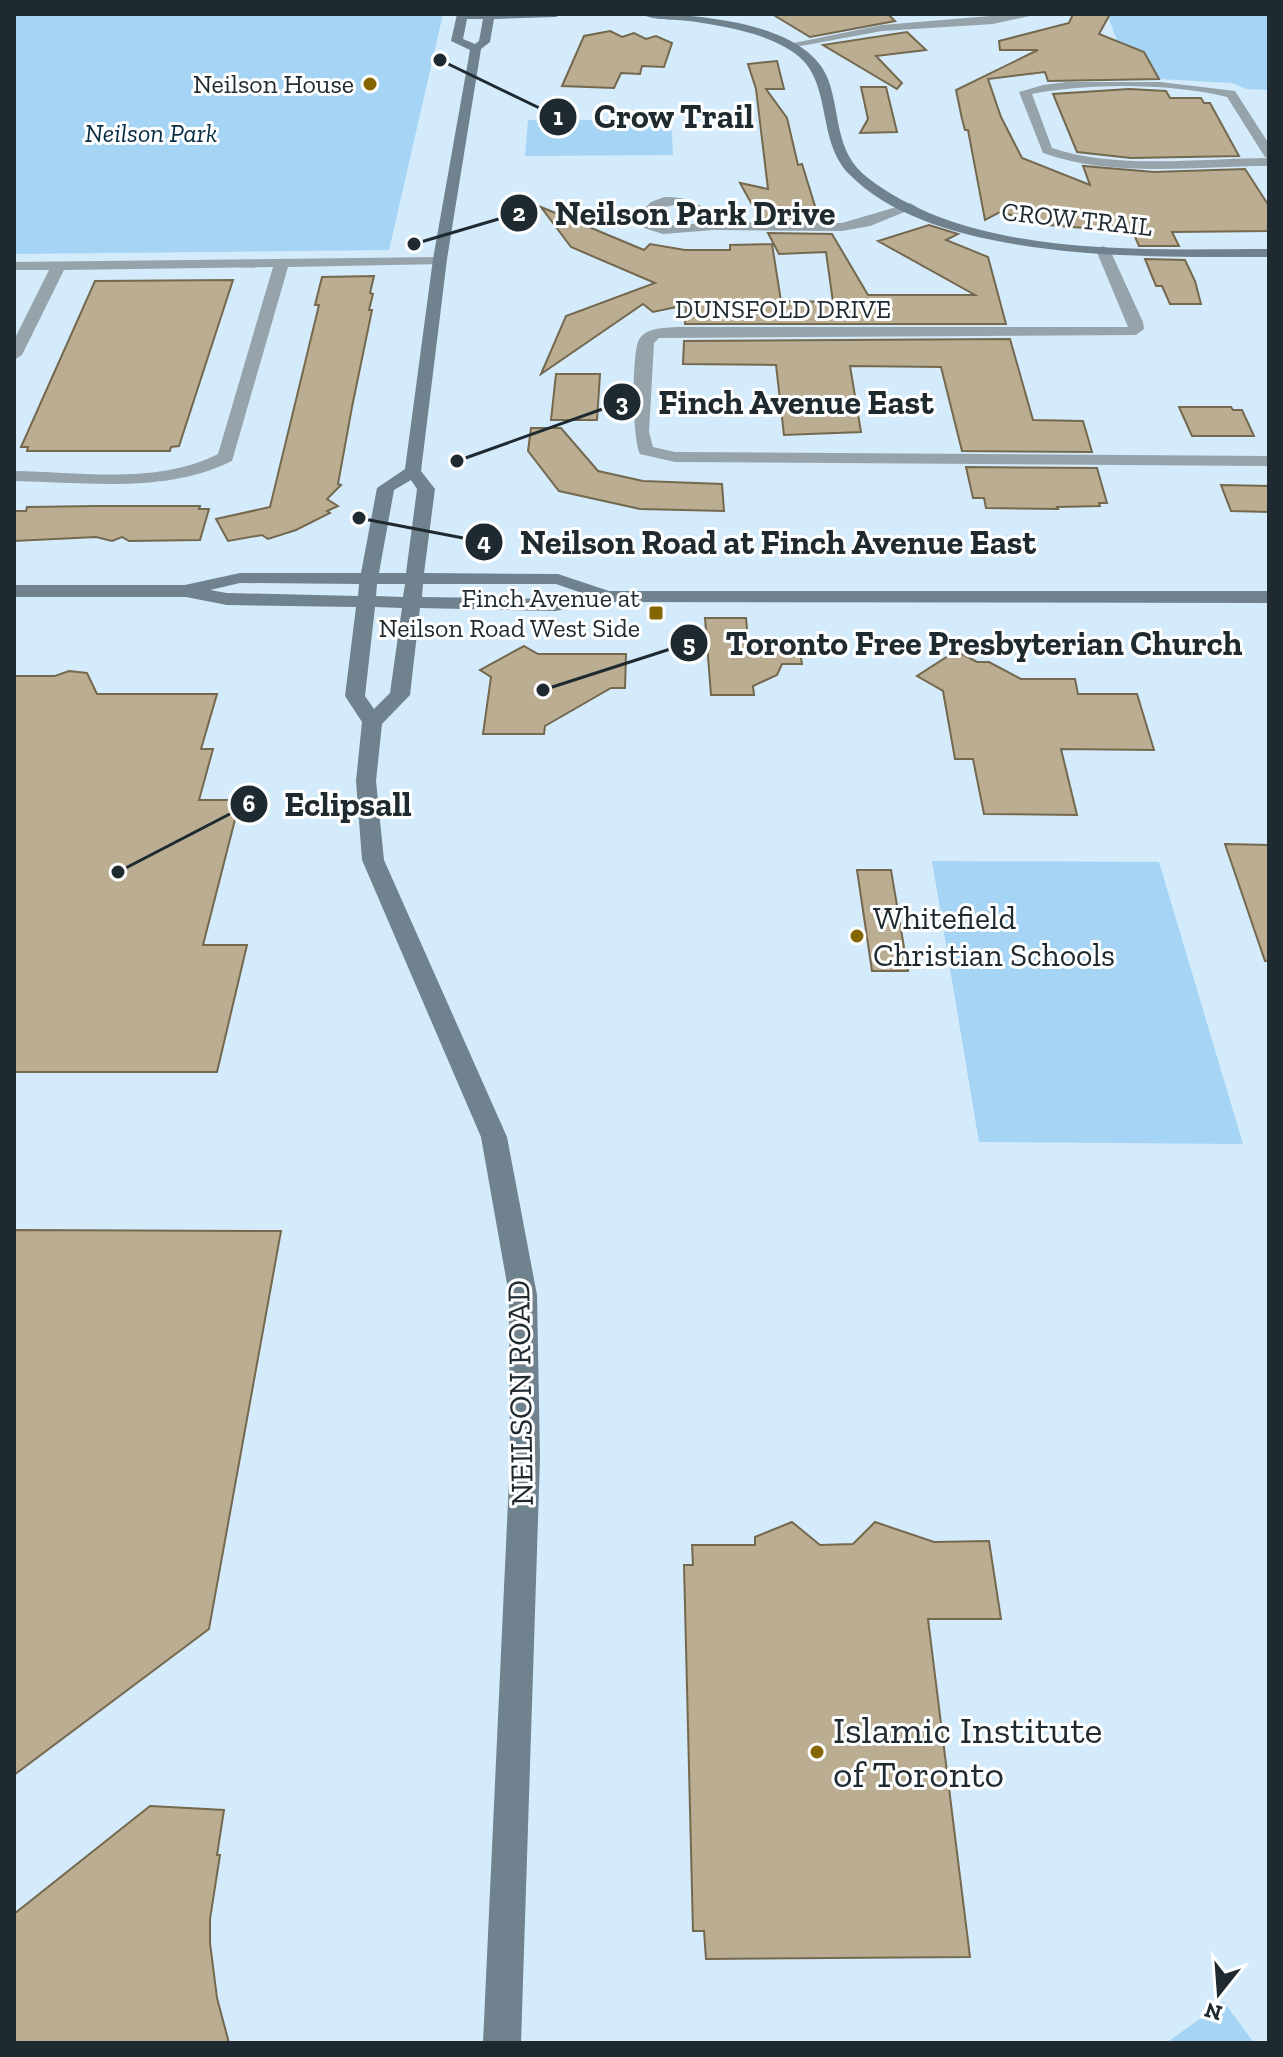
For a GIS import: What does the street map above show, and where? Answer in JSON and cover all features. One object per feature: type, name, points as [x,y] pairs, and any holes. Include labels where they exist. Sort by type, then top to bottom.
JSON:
[{"type":"main road","points":[[476,48],[457,41],[462,15],[556,14]]},
{"type":"main road","name":"CROW TRAIL","points":[[647,14],[728,25],[790,45],[804,54],[821,75],[832,136],[841,158],[864,182],[910,207],[972,230],[1001,237],[1103,250],[1269,253]]},
{"type":"main road","points":[[413,471],[386,488],[369,578],[355,696],[372,722],[400,695],[409,604],[426,489],[413,471],[439,261],[476,48],[484,42],[489,15]]},
{"type":"main road","points":[[186,591],[240,578],[558,579],[609,596]]},
{"type":"main road","points":[[14,591],[186,591],[227,599],[555,605],[609,596],[1269,597]]},
{"type":"main road","name":"NEILSON ROAD","points":[[372,722],[366,781],[373,860],[494,1137],[523,1295],[525,1458],[502,2043]]},
{"type":"street","points":[[790,45],[882,28],[1034,14]]},
{"type":"street","points":[[1269,154],[1231,94],[1221,91],[1185,86],[1051,86],[1025,92],[1047,150],[1062,157],[1269,162]]},
{"type":"street","points":[[714,226],[842,227],[890,216],[910,207]]},
{"type":"street","name":"DUNSFOLD DRIVE","points":[[1103,250],[1136,322],[1137,329],[1131,332],[677,331],[654,334],[646,342],[641,432],[646,450],[675,457],[1269,461]]},
{"type":"street","points":[[14,266],[439,261]]},
{"type":"street","points":[[14,476],[169,476],[203,470],[226,457],[282,262]]},
{"type":"street","points":[[14,355],[59,265]]},
{"type":"green space","name":"Neilson Park","points":[[14,14],[443,14],[389,250],[14,254]]},
{"type":"green space","points":[[1107,14],[1269,14],[1269,90],[1247,89],[1232,83],[1160,79],[1140,52],[1121,51]]},
{"type":"green space","points":[[528,120],[671,120],[673,155],[525,156]]},
{"type":"green space","points":[[932,861],[1159,862],[1243,1144],[979,1142]]},
{"type":"green space","points":[[1224,2002],[1254,2043],[1166,2043]]},
{"type":"building","points":[[772,14],[888,14],[895,21],[810,37]]},
{"type":"building","points":[[1073,14],[1110,14],[1099,34],[1144,52],[1159,79],[1048,81],[1045,72],[988,79],[1001,117],[1022,158],[1090,185],[1083,166],[1154,172],[1245,169],[1269,206],[1269,231],[1172,232],[1179,246],[1139,246],[1133,232],[1048,225],[1000,212],[985,220],[968,130],[965,130],[956,90],[1038,50],[1000,50],[999,41],[1069,23]]},
{"type":"building","points":[[610,31],[622,37],[634,33],[646,39],[656,36],[672,43],[664,67],[642,66],[640,74],[621,73],[614,88],[562,86],[584,36]]},
{"type":"building","points":[[907,32],[926,50],[876,56],[902,83],[897,89],[823,45]]},
{"type":"building","points":[[777,61],[784,89],[766,89],[787,118],[798,165],[802,164],[815,206],[823,220],[760,219],[740,183],[768,189],[756,89],[748,64]]},
{"type":"building","points":[[861,87],[886,87],[897,132],[860,133],[868,119]]},
{"type":"building","points":[[1129,89],[1166,91],[1170,98],[1201,98],[1204,103],[1210,103],[1239,156],[1131,158],[1077,152],[1053,94]]},
{"type":"building","points":[[541,207],[644,250],[650,244],[685,250],[730,250],[730,245],[772,244],[781,301],[833,302],[826,252],[779,254],[768,233],[832,234],[868,295],[975,295],[878,241],[929,225],[958,234],[946,240],[988,257],[1006,324],[685,324],[686,305],[653,312],[643,304],[541,374],[566,316],[655,283],[571,247]]},
{"type":"building","points":[[1145,259],[1185,260],[1201,304],[1170,304],[1162,286],[1156,286]]},
{"type":"building","points":[[374,276],[369,310],[372,310],[338,484],[341,485],[327,499],[338,506],[296,530],[268,539],[262,535],[228,541],[216,519],[270,507],[319,305],[315,305],[322,277]]},
{"type":"building","points":[[233,280],[179,446],[171,447],[170,451],[27,451],[28,447],[21,447],[95,281]]},
{"type":"building","points":[[1010,339],[1033,420],[1083,421],[1092,452],[962,451],[941,367],[850,366],[861,432],[784,435],[776,365],[683,364],[684,341]]},
{"type":"building","points":[[556,374],[600,374],[597,420],[551,420]]},
{"type":"building","points":[[1179,407],[1231,407],[1242,410],[1254,436],[1192,436]]},
{"type":"building","points":[[531,428],[561,428],[598,471],[643,481],[722,484],[724,511],[640,509],[559,491],[528,451]]},
{"type":"building","points":[[966,467],[1097,468],[1107,503],[1058,509],[986,508],[984,498],[973,498]]},
{"type":"building","points":[[1221,485],[1269,486],[1269,512],[1231,511]]},
{"type":"building","points":[[200,506],[199,509],[209,509],[200,540],[129,541],[122,537],[112,541],[96,537],[14,541],[14,511],[26,511],[27,507]]},
{"type":"building","points":[[705,618],[746,618],[748,640],[798,640],[802,664],[782,664],[777,675],[753,686],[754,695],[711,695]]},
{"type":"building","points":[[524,646],[538,654],[626,654],[625,688],[611,688],[545,726],[544,734],[483,734],[491,677],[480,670]]},
{"type":"building","points":[[956,651],[977,662],[989,662],[1021,679],[1075,679],[1078,694],[1137,694],[1154,750],[1061,749],[1077,815],[984,814],[973,759],[955,759],[943,691],[917,676]]},
{"type":"building","points":[[69,671],[87,673],[97,694],[217,694],[201,749],[213,749],[199,800],[240,800],[203,945],[247,945],[217,1072],[14,1072],[14,676],[55,676]]},
{"type":"building","points":[[1225,844],[1269,845],[1269,960],[1265,961]]},
{"type":"building","points":[[857,870],[891,870],[908,971],[872,971]]},
{"type":"building","points":[[14,1230],[281,1231],[209,1629],[14,1775]]},
{"type":"building","name":"Islamic Institute of Toronto","points":[[792,1522],[820,1545],[853,1544],[875,1522],[934,1542],[989,1541],[1001,1619],[928,1619],[970,1957],[706,1959],[704,1931],[693,1931],[684,1565],[693,1565],[692,1545],[755,1545],[755,1537]]},
{"type":"building","points":[[150,1806],[224,1810],[210,1919],[210,1943],[217,1998],[229,2043],[14,2043],[14,1914]]},
{"type":"place","name":"Crow Trail","points":[[440,60]]},
{"type":"place","name":"Neilson House","points":[[370,84]]},
{"type":"place","name":"Neilson Park Drive","points":[[414,244]]},
{"type":"place","name":"Finch Avenue East","points":[[457,461]]},
{"type":"place","name":"Neilson Road at Finch Avenue East","points":[[359,518]]},
{"type":"place","name":"Finch Avenue at Neilson Road West Side","points":[[656,613]]},
{"type":"place","name":"Toronto Free Presbyterian Church","points":[[543,690]]},
{"type":"place","name":"Eclipsall","points":[[118,872]]},
{"type":"place","name":"Whitefield Christian Schools","points":[[857,936]]},
{"type":"place","name":"Islamic Institute of Toronto","points":[[817,1752]]}]
